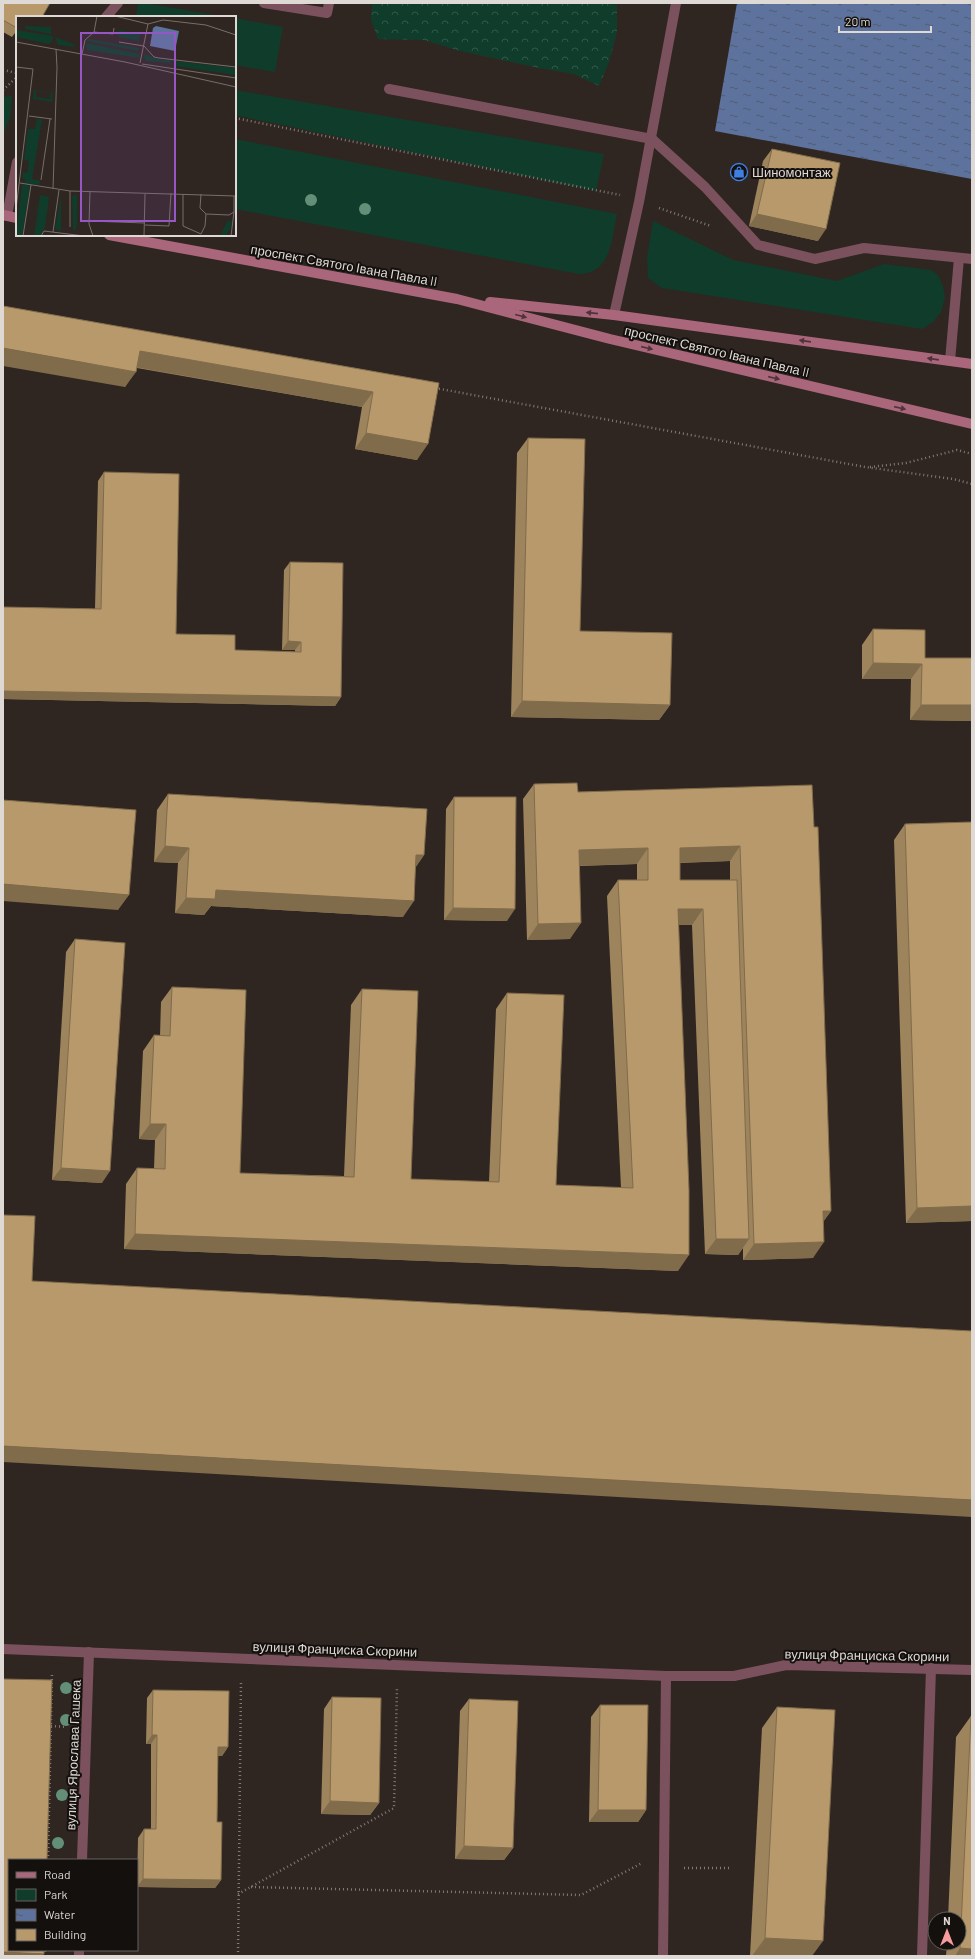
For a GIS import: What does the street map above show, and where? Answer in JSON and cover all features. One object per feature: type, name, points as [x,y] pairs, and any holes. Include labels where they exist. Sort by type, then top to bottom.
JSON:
[{"type":"main road","name":"проспект Святого Івана Павла II","points":[[114,236],[456,299],[610,339],[972,424]]},
{"type":"main road","name":"проспект Святого Івана Павла II","points":[[456,299],[614,315],[972,364]]},
{"type":"street","points":[[107,16],[118,3]]},
{"type":"street","points":[[264,3],[327,13],[329,3]]},
{"type":"street","points":[[614,315],[652,138],[676,3]]},
{"type":"street","points":[[389,89],[652,138],[705,187],[758,245],[814,259],[864,248],[972,260]]},
{"type":"street","points":[[9,217],[16,169]]},
{"type":"street","points":[[950,361],[960,258]]},
{"type":"street","name":"вулиця Франциска Скорини","points":[[3,1649],[666,1676],[734,1676],[786,1665],[972,1670]]},
{"type":"street","name":"вулиця Ярослава Гашека","points":[[82,1859],[89,1652]]},
{"type":"street","points":[[922,1956],[931,1668]]},
{"type":"street","points":[[663,1956],[666,1676]]},
{"type":"path","points":[[3,70],[16,73]]},
{"type":"path","points":[[3,90],[16,78]]},
{"type":"path","points":[[236,118],[623,196]]},
{"type":"path","points":[[432,388],[865,467],[972,484]]},
{"type":"path","points":[[865,467],[906,463],[958,450],[972,454]]},
{"type":"path","points":[[48,1859],[52,1668]]},
{"type":"path","points":[[238,1956],[241,1679]]},
{"type":"path","points":[[238,1894],[394,1808],[397,1688]]},
{"type":"path","points":[[51,1726],[69,1727]]},
{"type":"path","points":[[251,1887],[581,1896],[664,1852]]},
{"type":"path","points":[[664,1867],[730,1868]]},
{"type":"green space","points":[[138,3],[144,3],[221,16],[136,16]]},
{"type":"green space","points":[[372,3],[608,3],[617,5],[617,32],[609,62],[599,86],[574,74],[460,51],[424,40],[378,39],[371,20]]},
{"type":"green space","points":[[236,18],[283,27],[275,72],[236,65]]},
{"type":"green space","points":[[236,90],[604,154],[596,191],[236,115]]},
{"type":"green space","points":[[12,96],[10,118],[3,135],[3,97]]},
{"type":"green space","points":[[236,139],[617,214],[611,244],[604,261],[598,268],[590,272],[579,274],[236,209]]},
{"type":"green space","points":[[653,221],[733,260],[837,281],[884,264],[931,270],[938,275],[943,286],[945,298],[941,312],[933,322],[922,329],[662,288],[648,278],[647,258]]},
{"type":"water","points":[[737,3],[972,3],[972,179],[715,131]]},
{"type":"building","points":[[3,3],[50,3],[43,16],[16,16],[16,27],[3,20]]},
{"type":"building","points":[[772,149],[840,163],[826,229],[757,214]]},
{"type":"building","points":[[3,306],[439,383],[428,444],[366,433],[373,392],[140,351],[136,372],[3,348]]},
{"type":"building","points":[[528,438],[585,439],[580,631],[672,633],[670,705],[522,701]]},
{"type":"building","points":[[104,472],[179,474],[176,634],[235,635],[235,650],[301,652],[301,642],[288,641],[290,562],[343,563],[341,697],[3,691],[3,607],[101,609]]},
{"type":"building","points":[[873,629],[925,630],[925,658],[972,658],[972,705],[921,705],[922,664],[873,663]]},
{"type":"building","points":[[577,783],[578,792],[812,785],[814,827],[818,827],[831,1211],[823,1211],[824,1242],[754,1244],[740,846],[680,848],[680,880],[737,880],[749,1239],[716,1239],[703,909],[678,909],[689,1190],[689,1255],[135,1234],[137,1168],[165,1169],[166,1124],[150,1124],[154,1035],[170,1036],[172,987],[246,990],[240,1173],[354,1177],[362,989],[418,991],[411,1179],[499,1182],[507,993],[564,995],[556,1185],[633,1188],[618,880],[648,880],[648,848],[579,850],[581,923],[538,924],[534,784]]},
{"type":"building","points":[[168,794],[427,809],[424,855],[416,855],[414,901],[216,890],[215,899],[186,898],[189,848],[165,846]]},
{"type":"building","points":[[454,797],[516,797],[515,909],[453,908]]},
{"type":"building","points":[[3,800],[136,810],[129,895],[3,884]]},
{"type":"building","points":[[972,822],[972,1206],[917,1208],[905,824]]},
{"type":"building","points":[[75,939],[125,943],[110,1171],[61,1168]]},
{"type":"building","points":[[3,1215],[35,1216],[32,1281],[972,1331],[972,1500],[3,1446]]},
{"type":"building","points":[[3,1679],[52,1680],[47,1859],[8,1859],[8,1951],[44,1951],[44,1954],[3,1952]]},
{"type":"building","points":[[153,1690],[229,1691],[228,1747],[218,1747],[217,1822],[222,1822],[221,1880],[143,1879],[144,1829],[156,1829],[157,1735],[152,1735]]},
{"type":"building","points":[[332,1697],[381,1698],[379,1803],[330,1801]]},
{"type":"building","points":[[469,1699],[518,1701],[513,1848],[464,1846]]},
{"type":"building","points":[[600,1705],[648,1705],[646,1810],[598,1810]]},
{"type":"building","points":[[777,1707],[835,1710],[823,1941],[765,1938]]},
{"type":"building","points":[[972,1716],[972,1949],[967,1949],[967,1911],[962,1911]]},
{"type":"place","name":"Шиномонтаж","points":[[739,172]]}]
